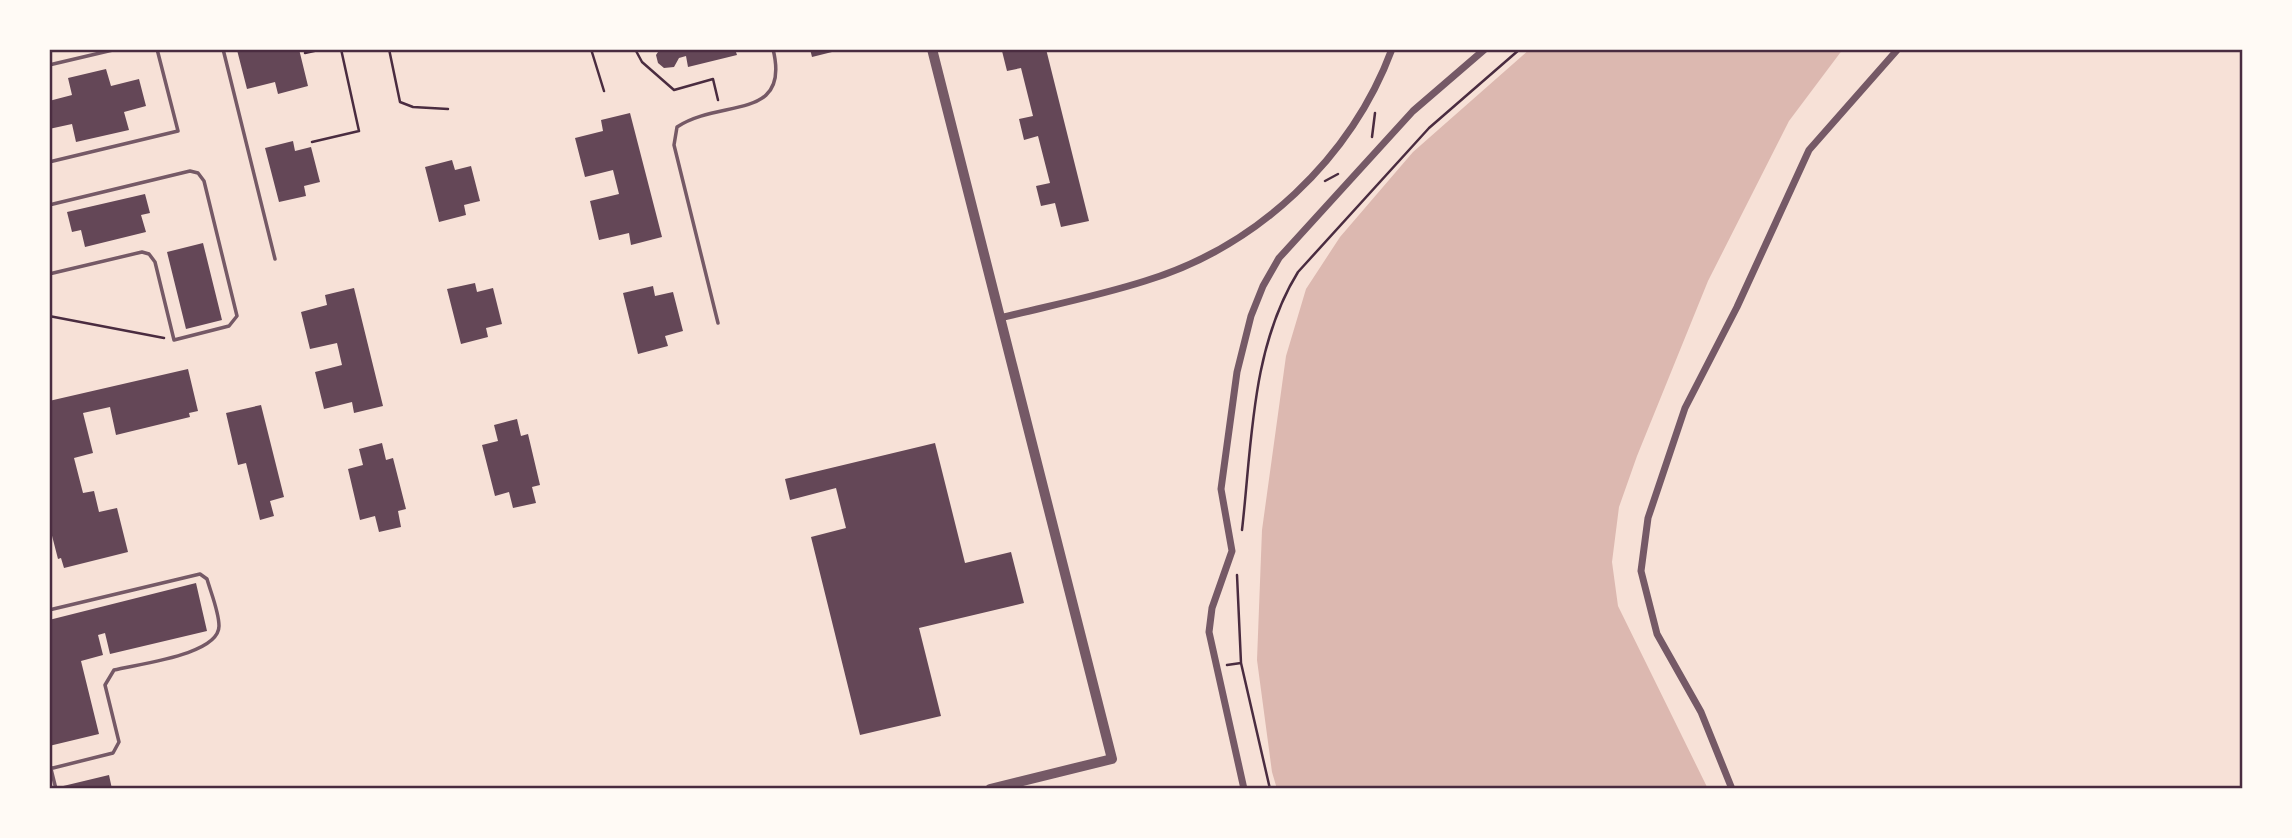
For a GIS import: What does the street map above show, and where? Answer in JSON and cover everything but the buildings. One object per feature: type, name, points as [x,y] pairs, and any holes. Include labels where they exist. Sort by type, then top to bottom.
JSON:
[{"type":"street","points":[[932,49],[1112,759],[990,789]]},
{"type":"street","points":[[1000,318],[1147,281],[1217,251],[1292,199],[1333,156],[1379,85],[1392,49]]},
{"type":"street","points":[[1244,789],[1209,632],[1212,608],[1232,551],[1221,489],[1237,372],[1251,316],[1263,286],[1279,258],[1413,111],[1485,49]]},
{"type":"street","points":[[1732,789],[1701,712],[1657,634],[1641,571],[1648,518],[1685,408],[1737,307],[1810,150],[1898,49]]},
{"type":"lane","points":[[49,65],[117,49]]},
{"type":"lane","points":[[49,162],[178,131],[157,49]]},
{"type":"lane","points":[[223,49],[275,258]]},
{"type":"lane","points":[[718,323],[674,145],[677,127],[692,117],[758,101],[769,95],[777,83],[773,49]]},
{"type":"lane","points":[[49,205],[190,171],[198,173],[204,181],[237,316],[229,327],[174,340],[155,262],[149,254],[142,252],[49,274]]},
{"type":"lane","points":[[49,610],[200,574],[207,579],[219,627],[216,637],[203,648],[114,670],[105,685],[119,742],[117,749],[113,753],[50,768]]},
{"type":"lane","points":[[49,761],[56,789]]},
{"type":"path","points":[[305,53],[324,49]]},
{"type":"path","points":[[312,142],[359,131],[341,49]]},
{"type":"path","points":[[388,49],[400,102],[413,107],[448,110]]},
{"type":"path","points":[[591,49],[604,92]]},
{"type":"path","points":[[635,49],[642,62],[674,90],[713,79],[720,110]]},
{"type":"path","points":[[1241,537],[1259,377],[1272,323],[1283,296],[1298,272],[1429,128],[1520,49]]},
{"type":"path","points":[[1370,157],[1376,109]]},
{"type":"path","points":[[1314,187],[1347,169]]},
{"type":"path","points":[[49,316],[174,340]]},
{"type":"path","points":[[1238,563],[1236,590],[1241,663],[1270,789]]},
{"type":"shaded area","points":[[1530,49],[1843,49],[1789,121],[1708,281],[1619,507],[1612,562],[1618,606],[1708,789],[1277,789],[1272,772],[1257,660],[1262,530],[1286,356],[1306,289],[1340,237],[1413,152]]}]
